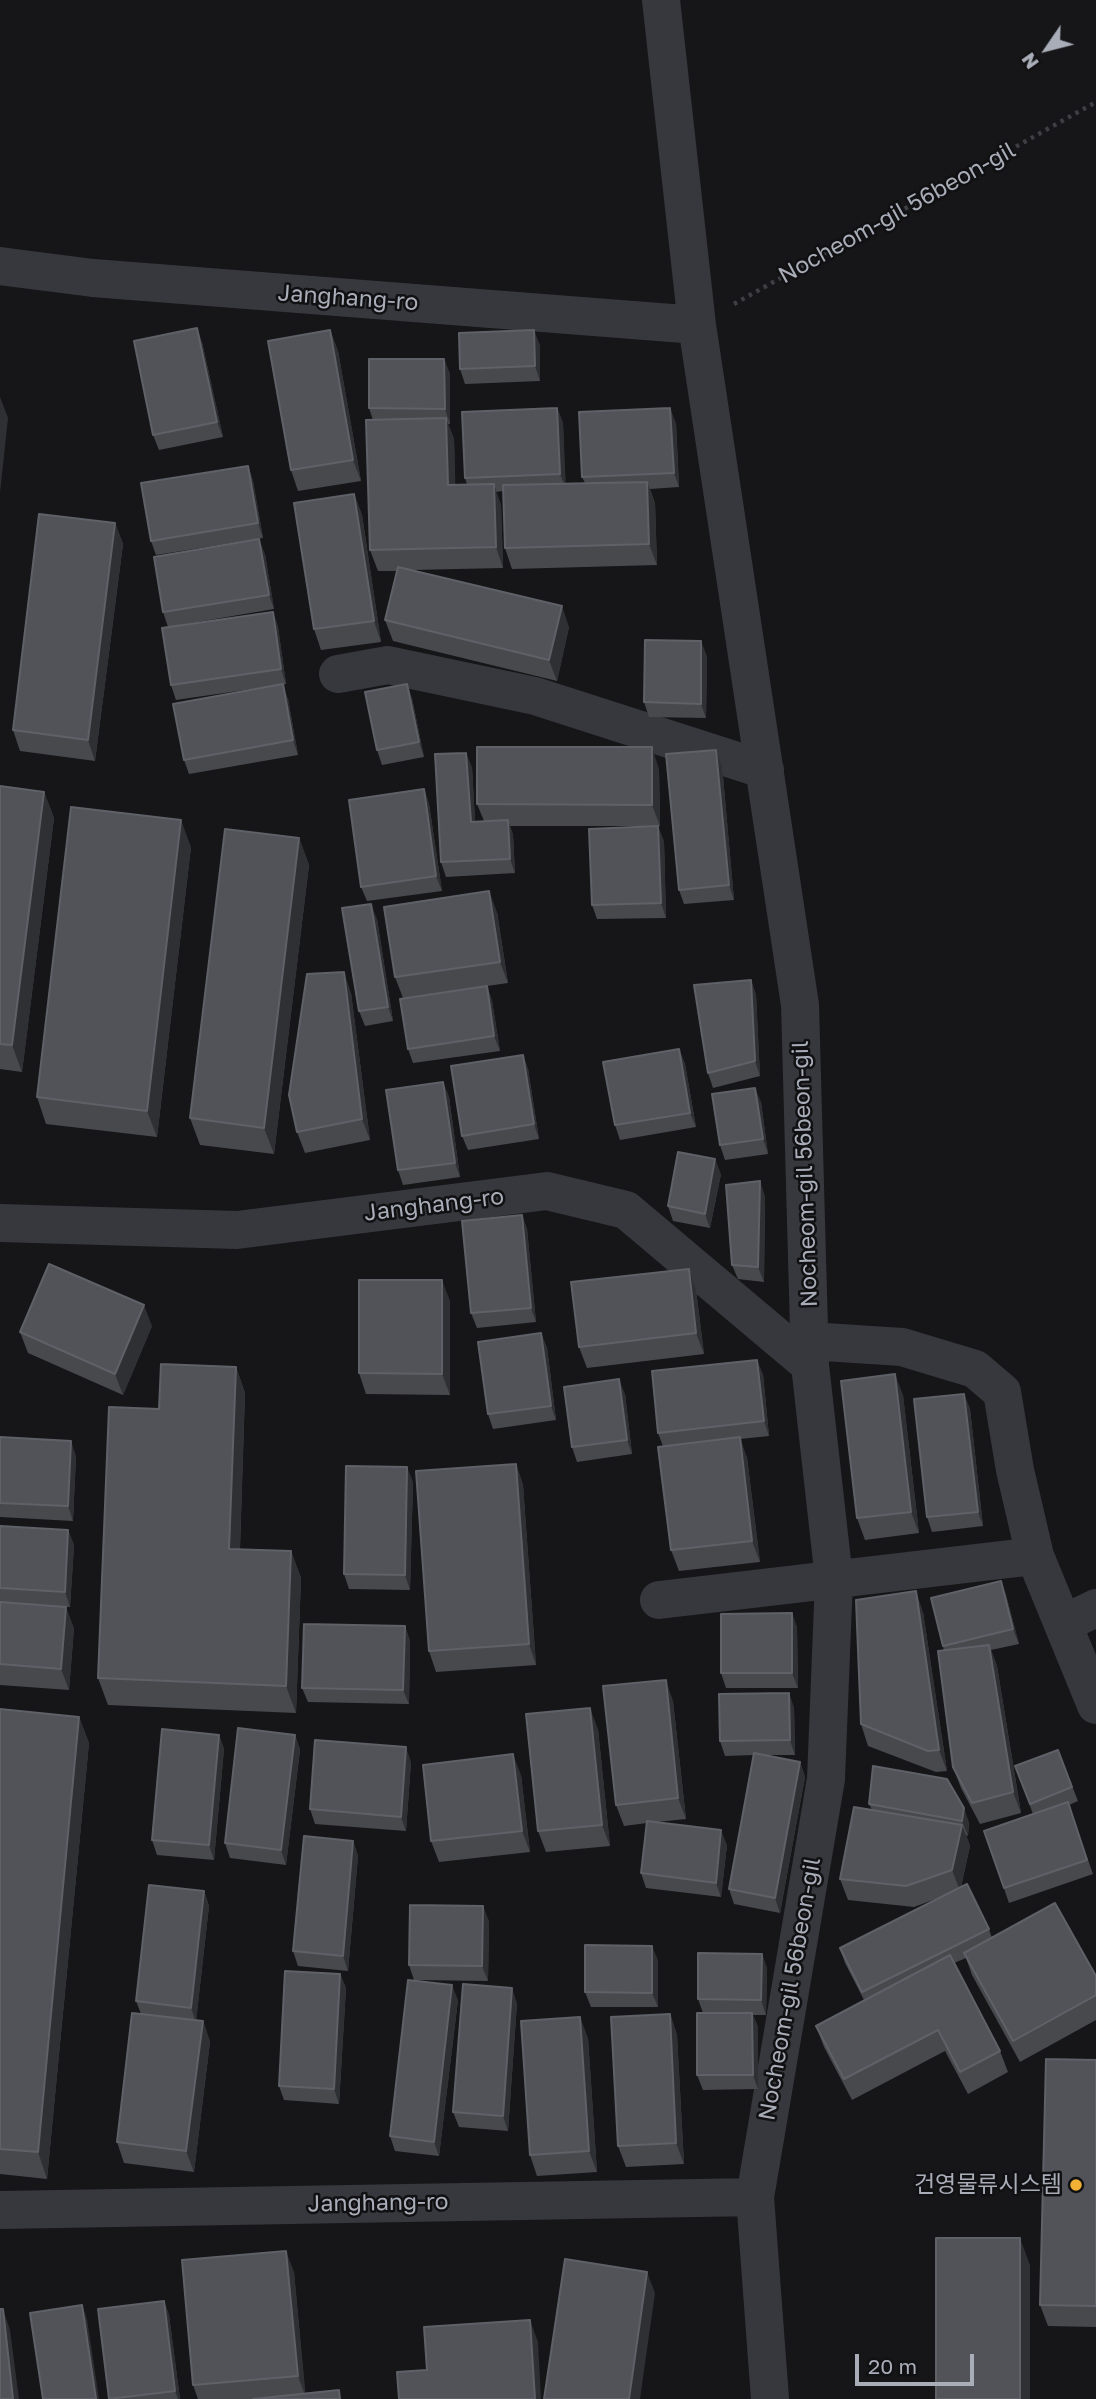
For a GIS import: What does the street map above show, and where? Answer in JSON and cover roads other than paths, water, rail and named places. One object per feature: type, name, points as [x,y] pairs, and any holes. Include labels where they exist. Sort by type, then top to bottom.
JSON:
[{"type":"street","name":"Nocheom-gil 56beon-gil","points":[[661,0],[697,325],[800,1006],[810,1353],[834,1579],[825,1779],[755,2197],[770,2399]]},
{"type":"street","name":"Janghang-ro","points":[[0,265],[93,278],[697,325]]},
{"type":"street","points":[[338,674],[388,665],[536,696],[765,771]]},
{"type":"street","name":"Janghang-ro","points":[[0,1223],[237,1230],[547,1191],[626,1210],[810,1353]]},
{"type":"street","points":[[810,1353],[902,1347],[975,1369],[1002,1392],[1015,1470],[1035,1556],[1080,1616],[1096,1705]]},
{"type":"street","points":[[659,1600],[1035,1556]]},
{"type":"street","name":"Janghang-ro","points":[[0,2210],[755,2197]]},
{"type":"place","name":"건영물류시스템","points":[[1076,2185]]}]
